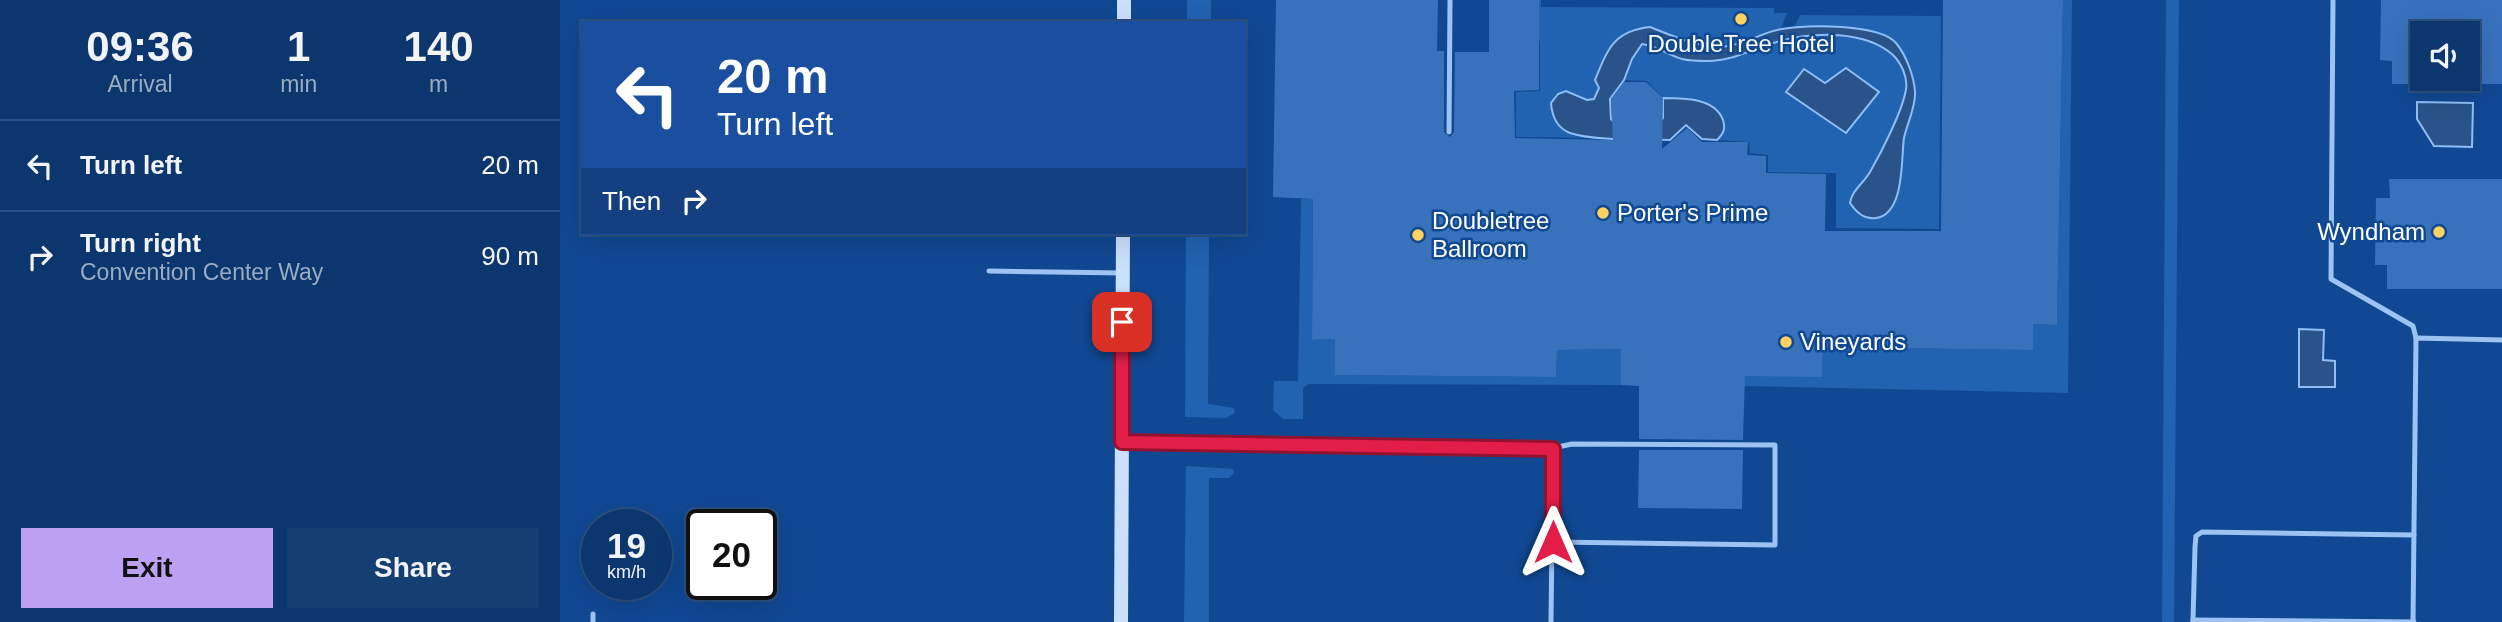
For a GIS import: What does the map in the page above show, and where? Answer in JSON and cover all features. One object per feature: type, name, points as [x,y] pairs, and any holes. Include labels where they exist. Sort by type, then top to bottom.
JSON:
[{"type":"street","points":[[1124,0],[1124,21]]},
{"type":"street","points":[[1121,622],[1123,235]]},
{"type":"lane","points":[[1449,132],[1450,0]]},
{"type":"lane","points":[[2333,0],[2331,279],[2413,326],[2416,338],[2414,622],[2193,621],[2196,536],[2202,532],[2414,534]]},
{"type":"lane","points":[[989,271],[1123,274]]},
{"type":"lane","points":[[2416,338],[2502,340]]},
{"type":"lane","points":[[1122,442],[1553,449],[1572,444],[1775,445],[1775,545],[1553,542]]},
{"type":"lane","points":[[1551,622],[1553,449]]},
{"type":"lane","points":[[593,614],[593,622]]},
{"type":"shaded area","points":[[1187,0],[1211,0],[1211,21],[1187,21]]},
{"type":"shaded area","points":[[1517,0],[1541,0],[1541,7],[1774,8],[1774,13],[1787,13],[1781,29],[1725,47],[1709,46],[1680,38],[1610,48],[1595,80],[1599,88],[1594,99],[1551,103],[1556,121],[1568,131],[1604,138],[1516,137],[1516,92],[1540,91],[1540,41],[1516,41]]},
{"type":"shaded area","points":[[2063,0],[2072,0],[2068,393],[1744,386],[1745,376],[1821,376],[1823,347],[2033,350],[2033,324],[2057,325]]},
{"type":"shaded area","points":[[2166,0],[2179,0],[2174,622],[2162,622]]},
{"type":"shaded area","points":[[1800,15],[1941,16],[1939,229],[1836,228],[1836,173],[1768,172],[1768,155],[1750,153],[1749,142],[1717,140],[1723,134],[1683,98],[1663,98],[1647,81],[1624,80],[1632,59],[1642,44],[1683,59],[1708,60],[1740,54],[1771,43],[1793,28]]},
{"type":"shaded area","points":[[1808,26],[1875,32],[1896,43],[1911,73],[1915,97],[1904,138],[1900,184],[1892,207],[1885,214],[1868,218],[1861,215],[1850,203],[1855,191],[1870,172],[1901,108],[1906,89],[1905,75],[1893,55],[1882,47],[1854,37],[1823,35],[1793,38],[1727,59],[1708,61],[1682,59],[1642,44],[1632,59],[1624,80],[1610,99],[1611,119],[1624,133],[1647,134],[1663,118],[1663,98],[1698,101],[1713,107],[1723,120],[1723,131],[1717,140],[1702,139],[1686,125],[1670,140],[1580,136],[1562,128],[1554,117],[1551,103],[1558,94],[1566,91],[1587,100],[1594,99],[1599,88],[1595,80],[1614,43],[1628,32],[1650,27],[1712,47],[1729,46],[1775,31]]},
{"type":"shaded area","points":[[1846,68],[1879,92],[1846,133],[1786,92],[1804,69],[1825,83]]},
{"type":"shaded area","points":[[2417,102],[2473,103],[2472,147],[2434,146],[2417,119]]},
{"type":"shaded area","points":[[1301,199],[1313,199],[1312,340],[1335,339],[1336,375],[1556,377],[1557,350],[1621,349],[1621,385],[1308,384],[1303,388],[1303,419],[1283,419],[1273,410],[1274,381],[1298,381]]},
{"type":"shaded area","points":[[1186,235],[1209,235],[1208,404],[1234,408],[1235,413],[1226,418],[1185,417]]},
{"type":"shaded area","points":[[2299,329],[2324,330],[2323,360],[2335,361],[2335,387],[2299,387]]},
{"type":"shaded area","points":[[1186,466],[1233,469],[1234,473],[1229,478],[1209,478],[1209,622],[1184,622]]},
{"type":"building","points":[[1276,0],[1438,0],[1437,51],[1444,51],[1444,132],[1450,137],[1454,132],[1455,52],[1489,52],[1489,0],[1539,0],[1539,90],[1514,91],[1515,138],[1613,140],[1611,99],[1624,82],[1646,82],[1663,98],[1662,149],[1687,128],[1702,142],[1748,142],[1747,155],[1766,156],[1766,173],[1826,174],[1825,231],[1941,231],[1943,0],[2063,0],[2057,325],[2033,324],[2033,350],[1823,347],[1822,377],[1745,376],[1743,440],[1639,439],[1639,386],[1621,385],[1621,349],[1557,350],[1556,377],[1335,375],[1335,339],[1312,340],[1313,199],[1273,197]]},
{"type":"building","points":[[2381,0],[2502,0],[2502,84],[2480,84],[2480,21],[2410,21],[2410,84],[2392,84],[2392,61],[2380,60]]},
{"type":"building","name":"Wyndham","points":[[2389,179],[2502,179],[2502,289],[2387,289],[2387,265],[2375,265],[2376,198],[2390,198]]},
{"type":"building","points":[[1639,450],[1743,450],[1742,509],[1638,508]]},
{"type":"place","name":"DoubleTree Hotel","points":[[1741,19]]},
{"type":"place","name":"Porter's Prime","points":[[1603,213]]},
{"type":"place","name":"Wyndham","points":[[2439,232]]},
{"type":"place","name":"Doubletree Ballroom","points":[[1418,235]]},
{"type":"place","name":"Vineyards","points":[[1786,342]]},
{"type":"route","points":[[1122,322],[1122,442],[1553,449],[1553,542]]}]
